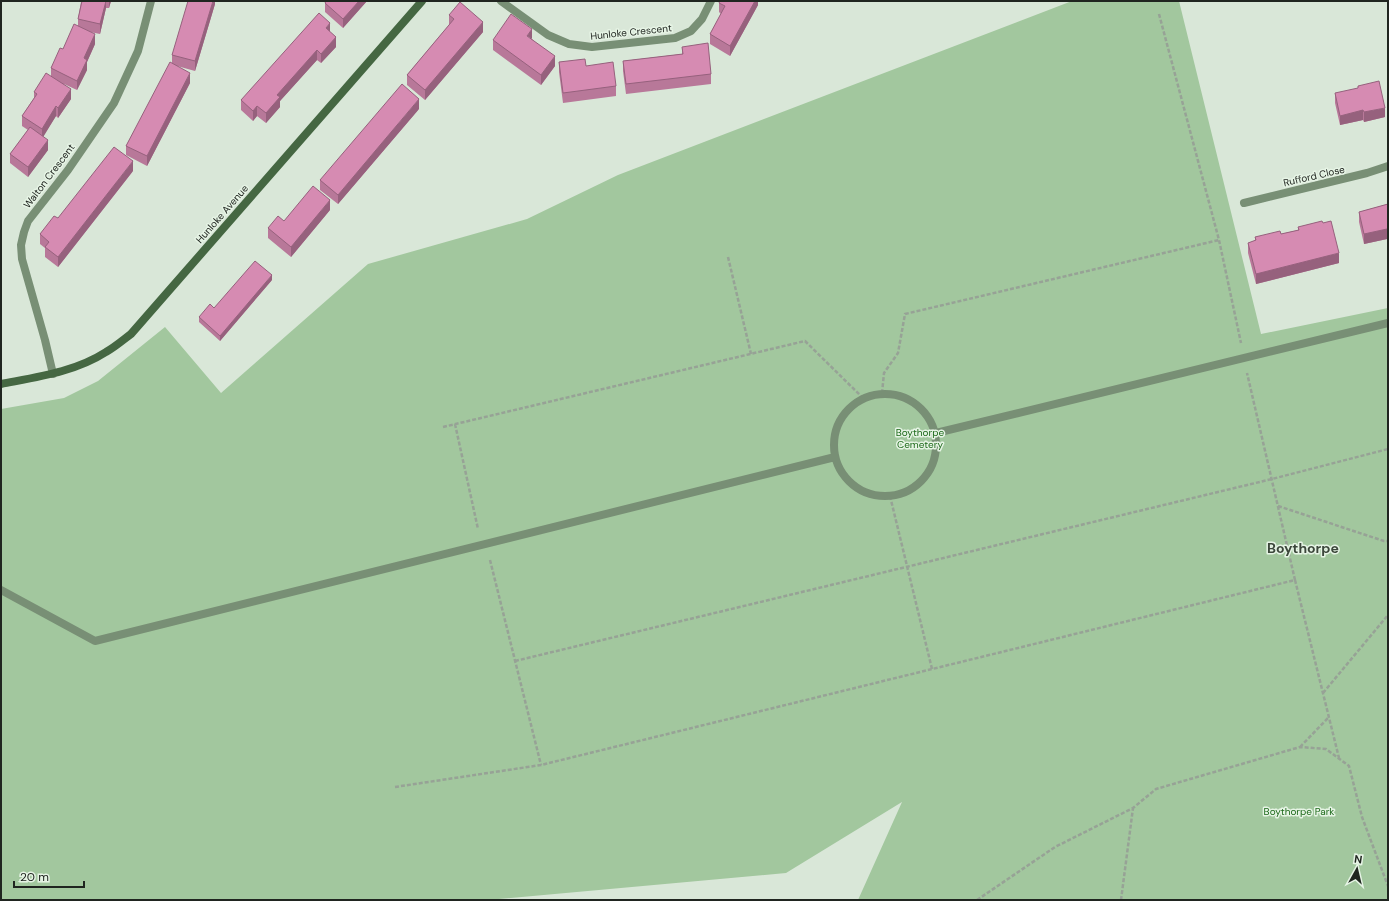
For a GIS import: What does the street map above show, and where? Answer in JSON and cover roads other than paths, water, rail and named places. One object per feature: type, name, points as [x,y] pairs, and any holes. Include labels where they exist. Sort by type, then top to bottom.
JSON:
[{"type":"street","name":"Walton Crescent","points":[[53,374],[45,340],[22,260],[21,245],[24,232],[28,221],[68,170],[114,103],[138,51],[151,1]]},
{"type":"street","name":"Hunloke Avenue","points":[[1,384],[53,374],[81,365],[107,352],[131,334],[422,1]]},
{"type":"street","name":"Hunloke Crescent","points":[[501,1],[548,35],[569,44],[592,47],[675,38],[691,31],[702,19],[711,1]]},
{"type":"street","name":"Rufford Close","points":[[1244,203],[1367,174],[1388,166]]},
{"type":"street","points":[[936,433],[1388,323]]},
{"type":"street","points":[[882,393],[900,395],[916,403],[928,416],[936,433],[937,450],[932,467],[922,482],[907,492],[890,496],[870,494],[854,486],[842,473],[835,456],[834,441],[838,423],[848,409],[863,398],[882,393]]},
{"type":"street","points":[[1,590],[95,641],[835,456]]},
{"type":"district","name":"Boythorpe","points":[[1303,548]]},
{"type":"park label","name":"Boythorpe Cemetery","points":[[920,438]]},
{"type":"park label","name":"Boythorpe Park","points":[[1299,811]]}]
